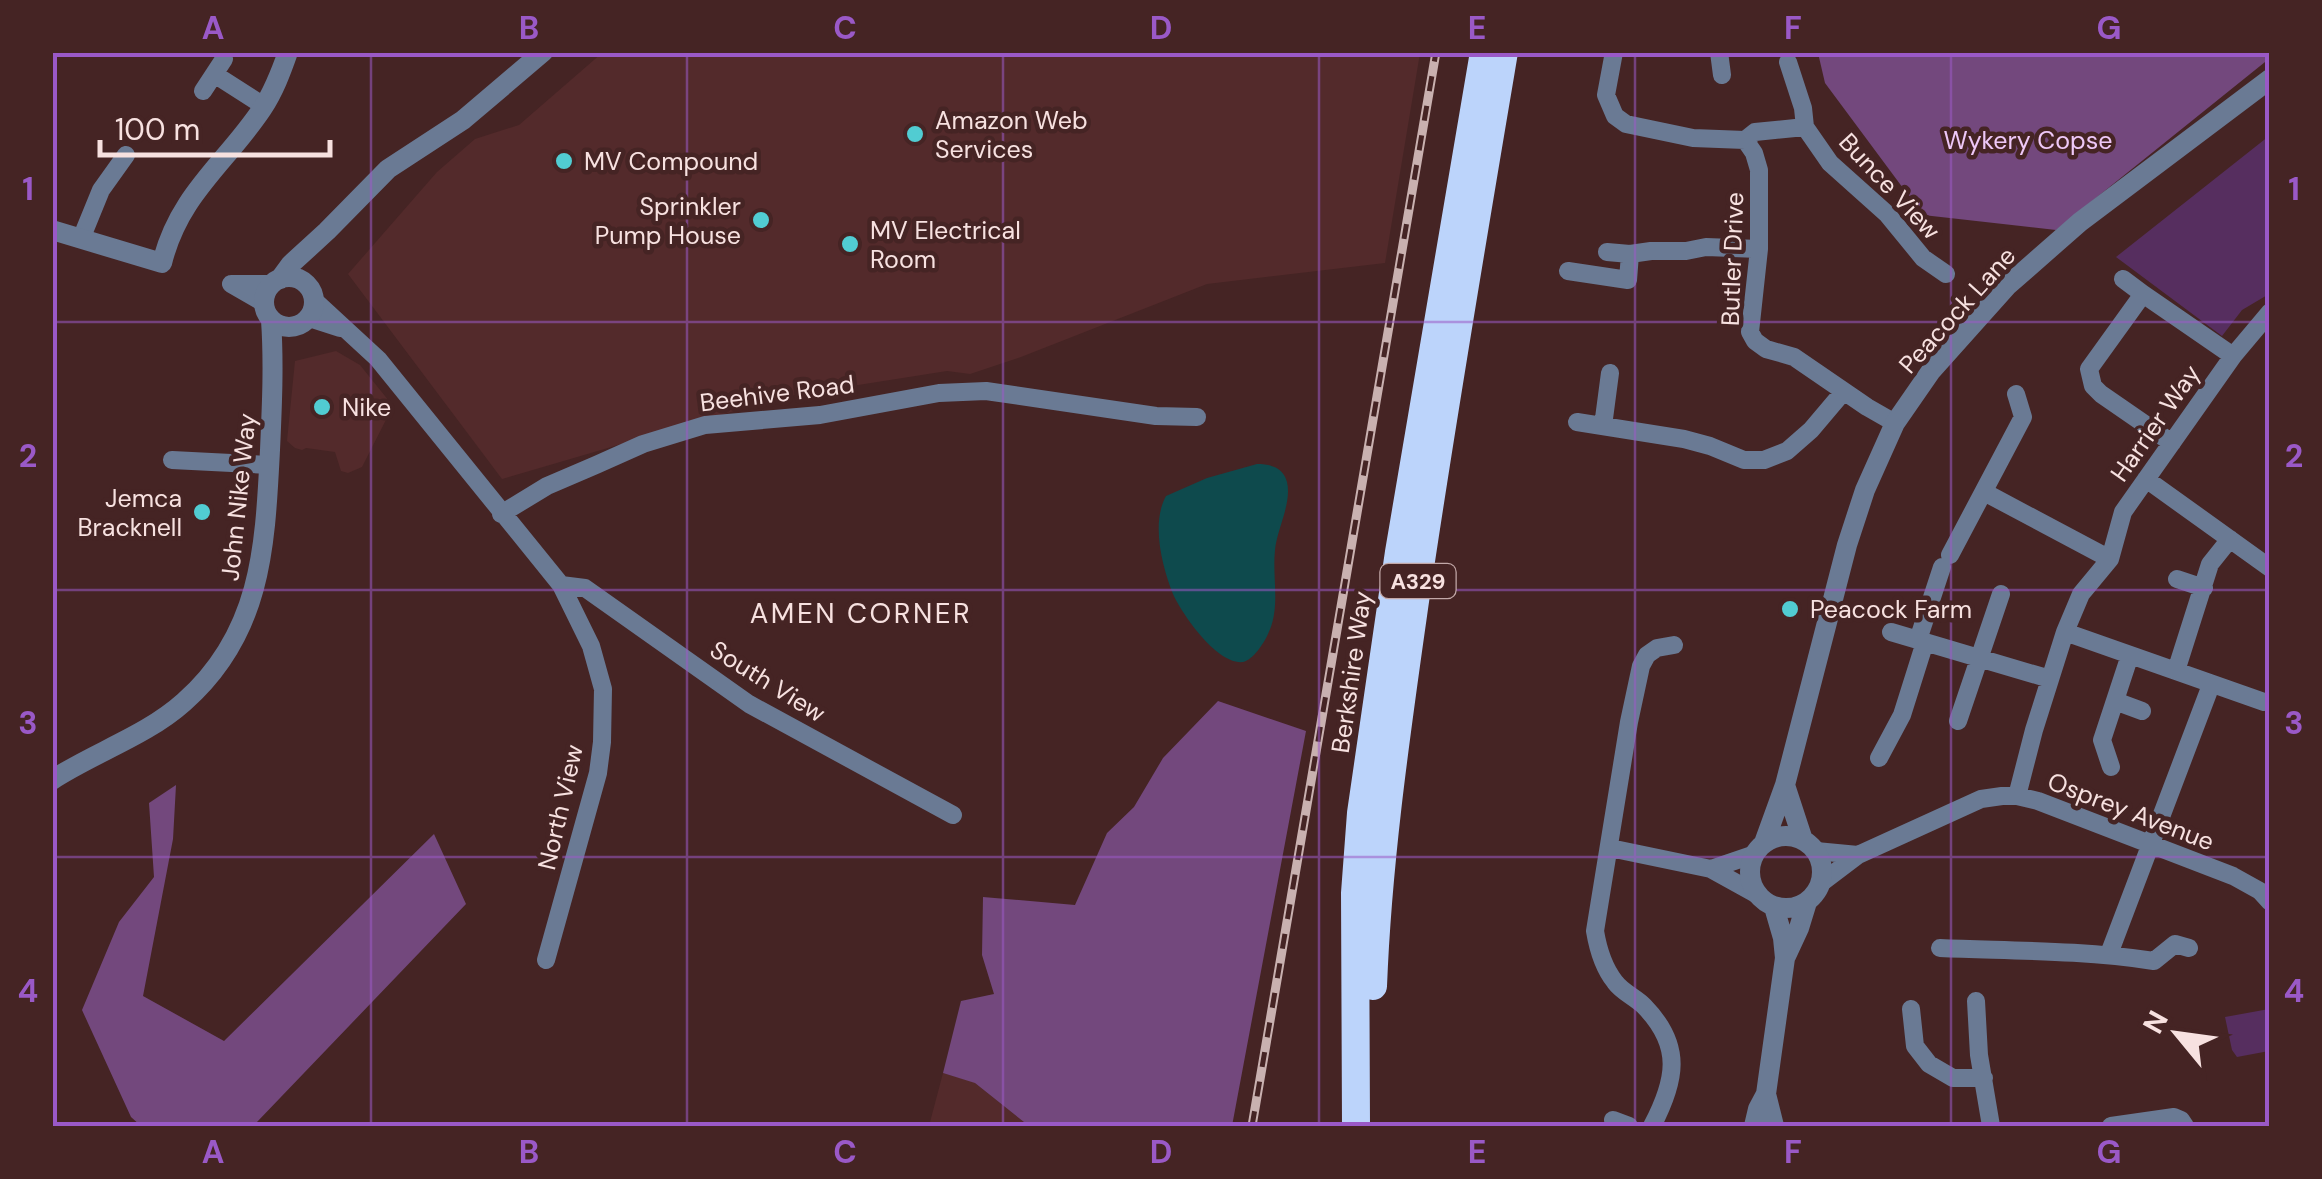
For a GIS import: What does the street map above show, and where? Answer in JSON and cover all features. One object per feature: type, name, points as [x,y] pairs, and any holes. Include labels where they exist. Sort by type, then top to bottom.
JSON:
[{"type":"highway","name":"Berkshire Way","points":[[1356,1126],[1354,893],[1361,813],[1404,516],[1484,52]]},
{"type":"highway","name":"A329","points":[[1376,1126],[1373,1000],[1387,802],[1436,451],[1504,52]]},
{"type":"highway","name":"A329","points":[[1340,1126],[1344,966],[1354,893]]},
{"type":"street","points":[[52,230],[162,263],[171,236],[197,188],[264,106],[288,52]]},
{"type":"street","points":[[503,85],[522,52]]},
{"type":"street","points":[[306,308],[282,326],[272,296],[290,264],[388,169],[463,120],[543,52]]},
{"type":"street","name":"Bunce View","points":[[1614,52],[1606,95],[1615,116],[1626,124],[1693,138],[1745,140],[1755,132],[1804,127]]},
{"type":"street","points":[[1719,52],[1722,75]]},
{"type":"street","name":"Bunce View","points":[[1788,62],[1803,108],[1804,127],[1830,163],[1887,214],[1922,258],[1946,274]]},
{"type":"street","points":[[203,91],[219,67],[264,106]]},
{"type":"street","name":"Peacock Lane","points":[[1760,848],[1784,785],[1852,528],[1895,423],[1931,371],[2007,286],[2080,222],[2270,79]]},
{"type":"street","name":"Butler Drive","points":[[1745,140],[1760,170],[1750,332],[1766,349],[1794,357],[1895,423]]},
{"type":"street","points":[[81,239],[101,190],[126,155]]},
{"type":"street","name":"John Nike Way","points":[[274,360],[306,308],[314,265],[327,231]]},
{"type":"street","points":[[1607,252],[1630,254],[1706,247],[1758,249]]},
{"type":"street","points":[[1568,271],[1628,280],[1630,254]]},
{"type":"street","points":[[272,296],[296,278],[306,308],[345,329],[378,359],[501,514]]},
{"type":"street","points":[[2123,280],[2233,356]]},
{"type":"street","points":[[2143,294],[2089,369],[2089,377],[2101,394],[2172,442]]},
{"type":"street","name":"John Nike Way","points":[[52,780],[148,728],[182,704],[227,654],[240,630],[254,592],[264,538],[274,360],[272,296]]},
{"type":"street","name":"Harrier Way","points":[[2017,796],[2065,632],[2081,594],[2110,560],[2123,512],[2233,356],[2270,312]]},
{"type":"street","points":[[1603,426],[1610,373]]},
{"type":"street","name":"Beehive Road","points":[[501,514],[580,472],[656,439],[705,425],[820,415],[939,393],[986,392],[1156,416],[1197,417]]},
{"type":"street","points":[[1578,422],[1684,440],[1744,460],[1764,460],[1786,451],[1812,430],[1844,392]]},
{"type":"street","points":[[1878,758],[1902,715],[1946,561],[2023,416],[2016,394]]},
{"type":"street","points":[[172,460],[269,465]]},
{"type":"street","points":[[2146,479],[2270,568]]},
{"type":"street","points":[[1984,492],[2110,560]]},
{"type":"street","name":"North View","points":[[501,514],[561,585],[591,646],[603,690],[598,773],[546,960]]},
{"type":"street","points":[[2176,672],[2210,564],[2230,539]]},
{"type":"street","points":[[2177,579],[2204,588]]},
{"type":"street","name":"South View","points":[[561,585],[586,588],[749,704],[953,815]]},
{"type":"street","points":[[1958,721],[2001,594]]},
{"type":"street","points":[[1892,632],[2050,678]]},
{"type":"street","points":[[2065,632],[2264,702]]},
{"type":"street","points":[[1652,1126],[1669,1083],[1672,1052],[1660,1024],[1616,984],[1604,963],[1596,931],[1629,722],[1642,666],[1647,654],[1674,645]]},
{"type":"street","points":[[2111,768],[2102,740],[2130,655]]},
{"type":"street","points":[[2109,954],[2211,685]]},
{"type":"street","points":[[2115,701],[2142,712]]},
{"type":"street","points":[[1610,848],[1711,869],[1766,901],[1791,909],[1817,892],[1822,867],[1784,785]]},
{"type":"street","name":"Osprey Avenue","points":[[1821,883],[1858,854],[1981,799],[2017,796],[2050,805],[2233,876],[2260,891],[2270,902]]},
{"type":"street","points":[[1711,869],[1775,838],[1785,836],[1810,846]]},
{"type":"street","name":"Osprey Avenue","points":[[1810,846],[1858,854]]},
{"type":"street","points":[[1754,1126],[1766,1094],[1785,958],[1783,938],[1750,876],[1751,862],[1760,848]]},
{"type":"street","points":[[1785,958],[1807,902]]},
{"type":"street","points":[[1940,948],[2045,950],[2154,961],[2176,944],[2190,948]]},
{"type":"street","points":[[1976,1001],[1978,1055],[1991,1126]]},
{"type":"street","points":[[1911,1009],[1915,1046],[1928,1064],[1953,1078],[1984,1078]]},
{"type":"street","points":[[1766,1094],[1774,1126]]},
{"type":"street","points":[[2111,1126],[2174,1117],[2185,1126]]},
{"type":"shaded area","points":[[602,53],[1420,53],[1385,263],[1207,284],[970,374],[947,371],[782,397],[502,479],[348,274],[437,172],[475,139],[519,125]]},
{"type":"shaded area","points":[[2269,136],[2269,294],[2242,310],[2222,336],[2116,257]]},
{"type":"shaded area","points":[[336,351],[360,365],[393,406],[362,467],[348,473],[341,471],[335,452],[302,450],[287,441],[295,361]]},
{"type":"shaded area","points":[[2269,1009],[2269,1051],[2237,1057],[2225,1017]]},
{"type":"shaded area","points":[[943,1073],[974,1082],[1029,1126],[929,1126]]},
{"type":"green space","name":"Wykery Copse","points":[[2269,52],[2270,58],[2056,230],[1923,215],[1825,83],[1818,53]]},
{"type":"green space","points":[[1218,701],[1306,731],[1232,1126],[1029,1126],[975,1083],[943,1073],[961,1001],[994,994],[982,955],[983,897],[1075,905],[1107,833],[1134,807],[1163,758]]},
{"type":"green space","points":[[176,785],[173,839],[143,996],[224,1041],[434,834],[466,904],[257,1122],[248,1126],[141,1126],[131,1117],[82,1010],[119,922],[154,877],[149,803]]},
{"type":"water","points":[[1257,464],[1282,473],[1288,499],[1275,550],[1272,624],[1258,651],[1243,662],[1233,661],[1212,647],[1178,603],[1162,558],[1159,519],[1166,496],[1207,478]]},
{"type":"railway","points":[[1252,1126],[1436,52]]},
{"type":"place","name":"Amazon Web Services","points":[[915,134]]},
{"type":"place","name":"MV Compound","points":[[564,161]]},
{"type":"place","name":"Sprinkler Pump House","points":[[761,220]]},
{"type":"place","name":"MV Electrical Room","points":[[850,244]]},
{"type":"place","name":"Nike","points":[[322,407]]},
{"type":"place","name":"Jemca Bracknell","points":[[202,512]]},
{"type":"place","name":"Peacock Farm","points":[[1790,609]]},
{"type":"district","name":"AMEN CORNER","points":[[861,613]]}]
